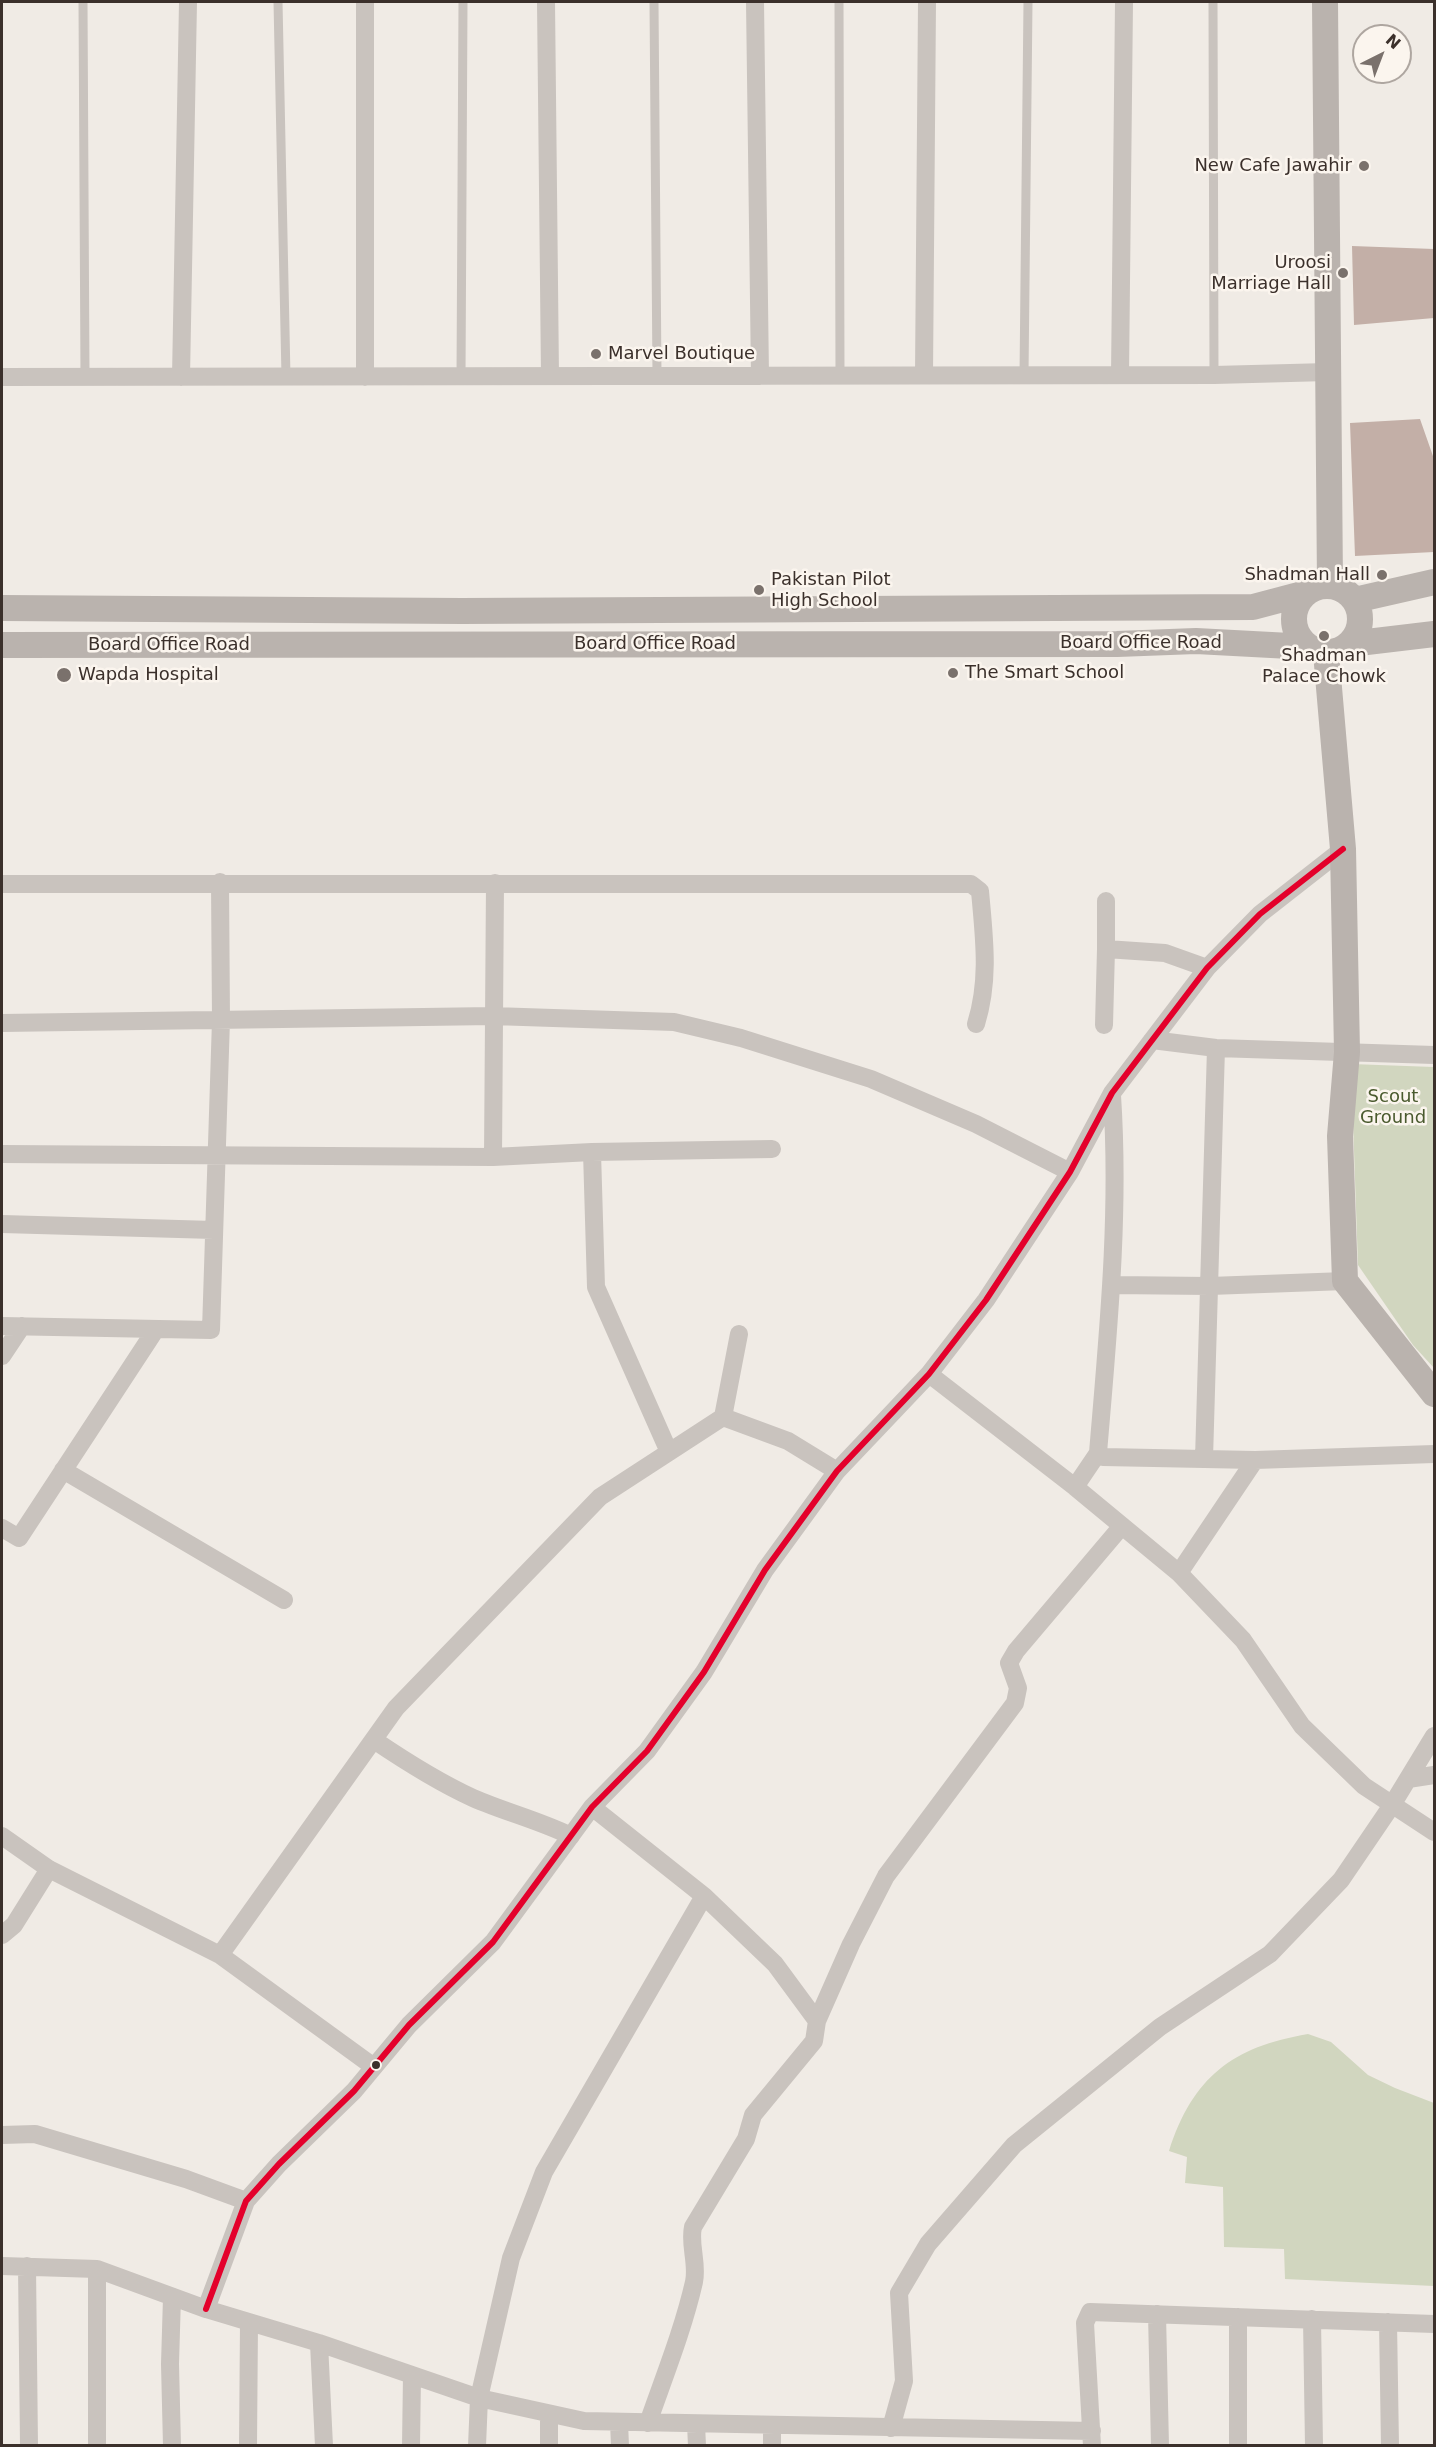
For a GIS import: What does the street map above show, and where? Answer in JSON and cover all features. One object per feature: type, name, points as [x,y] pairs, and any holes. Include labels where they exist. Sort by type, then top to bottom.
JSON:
[{"type":"street","points":[[181,377],[188,2]]},
{"type":"street","points":[[365,2],[365,377]]},
{"type":"street","points":[[546,2],[550,376]]},
{"type":"street","points":[[754,2],[760,376]]},
{"type":"street","points":[[924,375],[927,2]]},
{"type":"street","points":[[1120,375],[1124,2]]},
{"type":"street","points":[[1325,2],[1330,585]]},
{"type":"street","points":[[2,377],[1214,375],[1328,372]]},
{"type":"street","points":[[1355,600],[1434,582]]},
{"type":"street","points":[[1350,644],[1358,633],[1361,622],[1355,600],[1342,589],[1330,585],[1314,587],[1306,592],[1299,600],[1293,620],[1301,640],[1317,650],[1434,634]]},
{"type":"street","name":"Board Office Road","points":[[2,608],[474,611],[1253,608],[1306,592]]},
{"type":"street","name":"Board Office Road","points":[[2,645],[1117,644],[1196,641],[1317,650]]},
{"type":"street","points":[[1317,650],[1343,849],[1347,1052],[1340,1136],[1345,1281],[1434,1394]]},
{"type":"street","points":[[206,2309],[246,2201],[279,2164],[354,2091],[409,2025],[493,1942],[592,1807],[647,1751],[704,1672],[765,1570],[837,1471],[929,1374],[986,1300],[1070,1172],[1112,1093],[1207,968],[1260,914],[1343,849]]},
{"type":"street","points":[[2,1326],[211,1330],[221,1020],[220,882]]},
{"type":"street","points":[[2,884],[220,882],[975,885],[980,891],[986,981],[976,1024]]},
{"type":"street","points":[[493,1157],[495,883]]},
{"type":"street","points":[[1104,1025],[1106,901]]},
{"type":"street","points":[[1106,949],[1165,953],[1207,968]]},
{"type":"street","points":[[2,1023],[494,1016],[674,1022],[741,1038],[870,1079],[976,1124],[1070,1172]]},
{"type":"street","points":[[1152,1040],[1216,1048],[1434,1055]]},
{"type":"street","points":[[1204,1459],[1216,1048]]},
{"type":"street","points":[[1075,1487],[1098,1452],[1112,1285],[1116,1160],[1112,1093]]},
{"type":"street","points":[[2,1154],[493,1157],[592,1152],[772,1149]]},
{"type":"street","points":[[592,1152],[596,1287],[669,1452]]},
{"type":"street","points":[[2,1224],[214,1230]]},
{"type":"street","points":[[1112,1285],[1210,1286],[1345,1281]]},
{"type":"street","points":[[2,1356],[22,1326]]},
{"type":"street","points":[[2,1528],[19,1538],[156,1329]]},
{"type":"street","points":[[220,1955],[396,1708],[600,1497],[723,1417],[739,1334]]},
{"type":"street","points":[[929,1374],[1075,1487],[1120,1527],[1179,1573],[1243,1640],[1302,1726],[1364,1786],[1434,1832]]},
{"type":"street","points":[[723,1417],[788,1441],[837,1471]]},
{"type":"street","points":[[1098,1452],[1103,1457],[1255,1460],[1434,1454]]},
{"type":"street","points":[[1179,1573],[1255,1460]]},
{"type":"street","points":[[63,1470],[284,1600]]},
{"type":"street","points":[[648,2423],[694,2279],[694,2250],[690,2241],[693,2227],[746,2139],[753,2115],[814,2041],[817,2021],[851,1944],[886,1876],[1015,1703],[1018,1688],[1009,1663],[1016,1651],[1120,1527]]},
{"type":"street","points":[[891,2428],[904,2381],[898,2293],[928,2244],[1014,2145],[1160,2027],[1270,1954],[1341,1880],[1392,1805],[1434,1736]]},
{"type":"street","points":[[374,1740],[407,1762],[473,1798],[537,1820],[571,1836]]},
{"type":"street","points":[[1408,1779],[1434,1775]]},
{"type":"street","points":[[592,1807],[704,1896],[775,1964],[817,2021]]},
{"type":"street","points":[[2,1836],[49,1869],[220,1955],[374,2067]]},
{"type":"street","points":[[2,1935],[14,1925],[49,1869]]},
{"type":"street","points":[[477,2445],[479,2398],[511,2258],[544,2172],[704,1896]]},
{"type":"street","points":[[2,2135],[35,2134],[186,2180],[246,2201]]},
{"type":"street","points":[[2,2266],[97,2269],[206,2309],[319,2343],[479,2398],[549,2414],[584,2421],[772,2426],[844,2436],[891,2428],[920,2437],[1092,2438],[1086,2315],[1090,2312],[1434,2324]]},
{"type":"street","points":[[27,2266],[29,2445]]},
{"type":"street","points":[[97,2269],[97,2445]]},
{"type":"street","points":[[172,2297],[170,2364],[172,2445]]},
{"type":"street","points":[[1157,2314],[1160,2445]]},
{"type":"street","points":[[1238,2317],[1238,2445]]},
{"type":"street","points":[[1312,2319],[1314,2445]]},
{"type":"street","points":[[1388,2322],[1390,2445]]},
{"type":"street","points":[[248,2445],[249,2323]]},
{"type":"street","points":[[319,2343],[324,2445]]},
{"type":"street","points":[[411,2445],[412,2375]]},
{"type":"street","points":[[549,2414],[549,2445]]},
{"type":"street","points":[[619,2422],[620,2445]]},
{"type":"street","points":[[696,2424],[696,2445]]},
{"type":"street","points":[[772,2426],[772,2445]]},
{"type":"lane","points":[[83,2],[85,377]]},
{"type":"lane","points":[[278,2],[286,377]]},
{"type":"lane","points":[[461,376],[463,2]]},
{"type":"lane","points":[[654,2],[657,376]]},
{"type":"lane","points":[[839,2],[840,376]]},
{"type":"lane","points":[[1024,375],[1028,2]]},
{"type":"lane","points":[[1213,2],[1214,375]]},
{"type":"green space","name":"Scout Ground","points":[[1351,1064],[1434,1067],[1434,1368],[1413,1345],[1358,1265]]},
{"type":"green space","points":[[1308,2034],[1331,2042],[1368,2075],[1434,2103],[1434,2286],[1285,2279],[1284,2249],[1224,2247],[1223,2187],[1185,2183],[1187,2157],[1169,2151],[1190,2103],[1203,2085],[1219,2070],[1237,2057],[1258,2047]]},
{"type":"building","name":"Uroosi Marriage Hall","points":[[1352,246],[1434,249],[1434,318],[1354,325]]},
{"type":"building","name":"Shadman Hall","points":[[1420,419],[1434,459],[1434,552],[1355,556],[1350,423]]},
{"type":"transit line","points":[[206,2309],[246,2201],[279,2164],[354,2091],[409,2025],[493,1942],[592,1807],[647,1751],[704,1672],[765,1570],[837,1471],[929,1374],[986,1300],[1070,1172],[1112,1093],[1207,968],[1260,914],[1343,849]]},
{"type":"place","name":"New Cafe Jawahir","points":[[1364,166]]},
{"type":"place","name":"Uroosi Marriage Hall","points":[[1343,273]]},
{"type":"place","name":"Marvel Boutique","points":[[596,354]]},
{"type":"place","name":"Shadman Hall","points":[[1382,575]]},
{"type":"place","name":"Pakistan Pilot High School","points":[[759,590]]},
{"type":"place","name":"Shadman Palace Chowk","points":[[1324,636]]},
{"type":"place","name":"The Smart School","points":[[953,673]]},
{"type":"place","name":"Wapda Hospital","points":[[64,675]]}]
